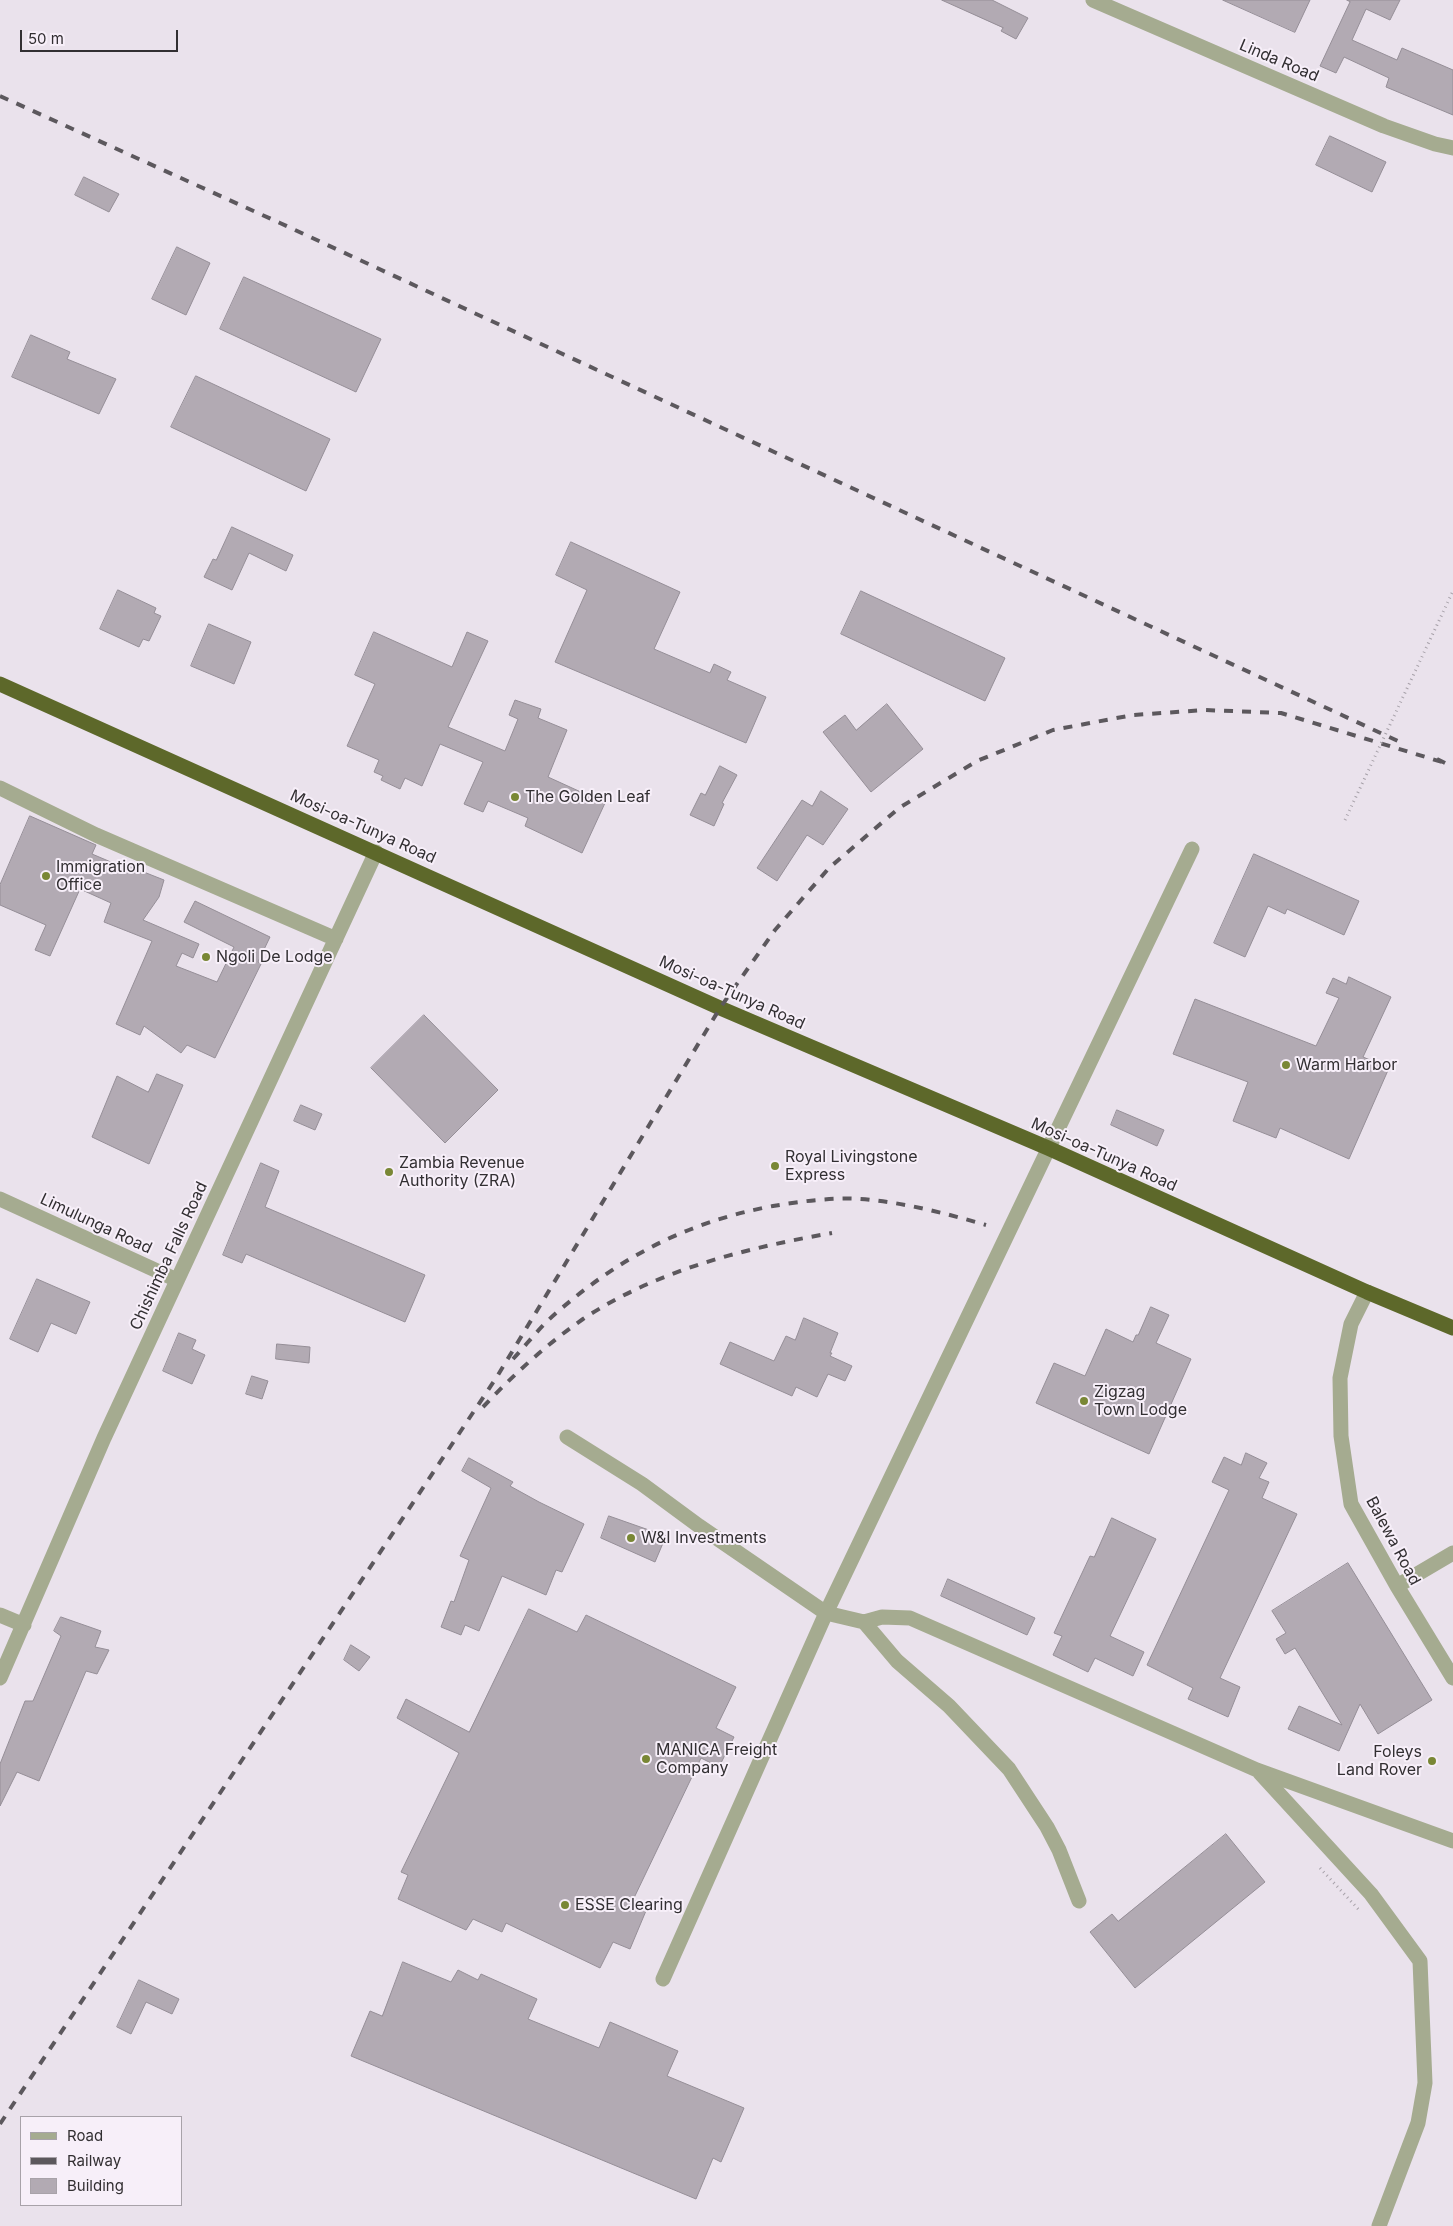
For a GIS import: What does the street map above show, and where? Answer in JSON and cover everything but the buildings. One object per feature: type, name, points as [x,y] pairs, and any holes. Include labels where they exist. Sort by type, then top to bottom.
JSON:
[{"type":"highway","name":"Mosi-oa-Tunya Road","points":[[0,684],[720,1008],[1048,1148],[1367,1292],[1453,1328]]},
{"type":"street","name":"Linda Road","points":[[1094,0],[1384,126],[1435,144],[1453,148]]},
{"type":"street","points":[[0,788],[96,834],[336,939]]},
{"type":"street","points":[[663,1978],[826,1613],[1192,849]]},
{"type":"street","name":"Chishimba Falls Road","points":[[0,1678],[104,1438],[376,852]]},
{"type":"street","name":"Limulunga Road","points":[[0,1199],[177,1280]]},
{"type":"street","name":"Balewa Road","points":[[1367,1292],[1352,1324],[1340,1378],[1341,1436],[1351,1504],[1397,1586],[1453,1678]]},
{"type":"street","points":[[567,1437],[642,1484],[720,1542],[826,1613],[864,1622],[882,1617],[910,1618],[1258,1770],[1453,1841]]},
{"type":"street","points":[[1397,1586],[1453,1553]]},
{"type":"street","points":[[0,1615],[24,1625]]},
{"type":"street","points":[[864,1622],[897,1661],[949,1706],[1009,1769],[1047,1826],[1059,1850],[1079,1901]]},
{"type":"street","points":[[1258,1770],[1371,1894],[1420,1961],[1426,2084],[1418,2123],[1379,2226]]},
{"type":"path","points":[[1345,820],[1453,591]]},
{"type":"railway","points":[[0,96],[280,223],[1400,742]]},
{"type":"railway","points":[[0,2124],[498,1375],[720,1008],[775,930],[829,868],[899,808],[977,761],[1053,730],[1133,715],[1205,710],[1281,713],[1442,762]]},
{"type":"railway","points":[[1437,759],[1453,767]]},
{"type":"railway","points":[[513,1359],[555,1314],[604,1275],[630,1259],[683,1232],[742,1213],[809,1201],[859,1199],[915,1207],[986,1225]]},
{"type":"railway","points":[[483,1407],[506,1383],[556,1339],[583,1319],[641,1287],[703,1263],[767,1246],[832,1233]]},
{"type":"place","name":"The Golden Leaf","points":[[515,797]]},
{"type":"place","name":"Immigration Office","points":[[46,876]]},
{"type":"place","name":"Ngoli De Lodge","points":[[206,957]]},
{"type":"place","name":"Warm Harbor","points":[[1286,1065]]},
{"type":"place","name":"Royal Livingstone Express","points":[[775,1166]]},
{"type":"place","name":"Zambia Revenue Authority (ZRA)","points":[[389,1172]]},
{"type":"place","name":"Zigzag Town Lodge","points":[[1084,1401]]},
{"type":"place","name":"W&I Investments","points":[[631,1538]]},
{"type":"place","name":"MANICA Freight Company","points":[[646,1759]]},
{"type":"place","name":"Foleys Land Rover","points":[[1432,1761]]},
{"type":"place","name":"ESSE Clearing","points":[[565,1905]]}]
